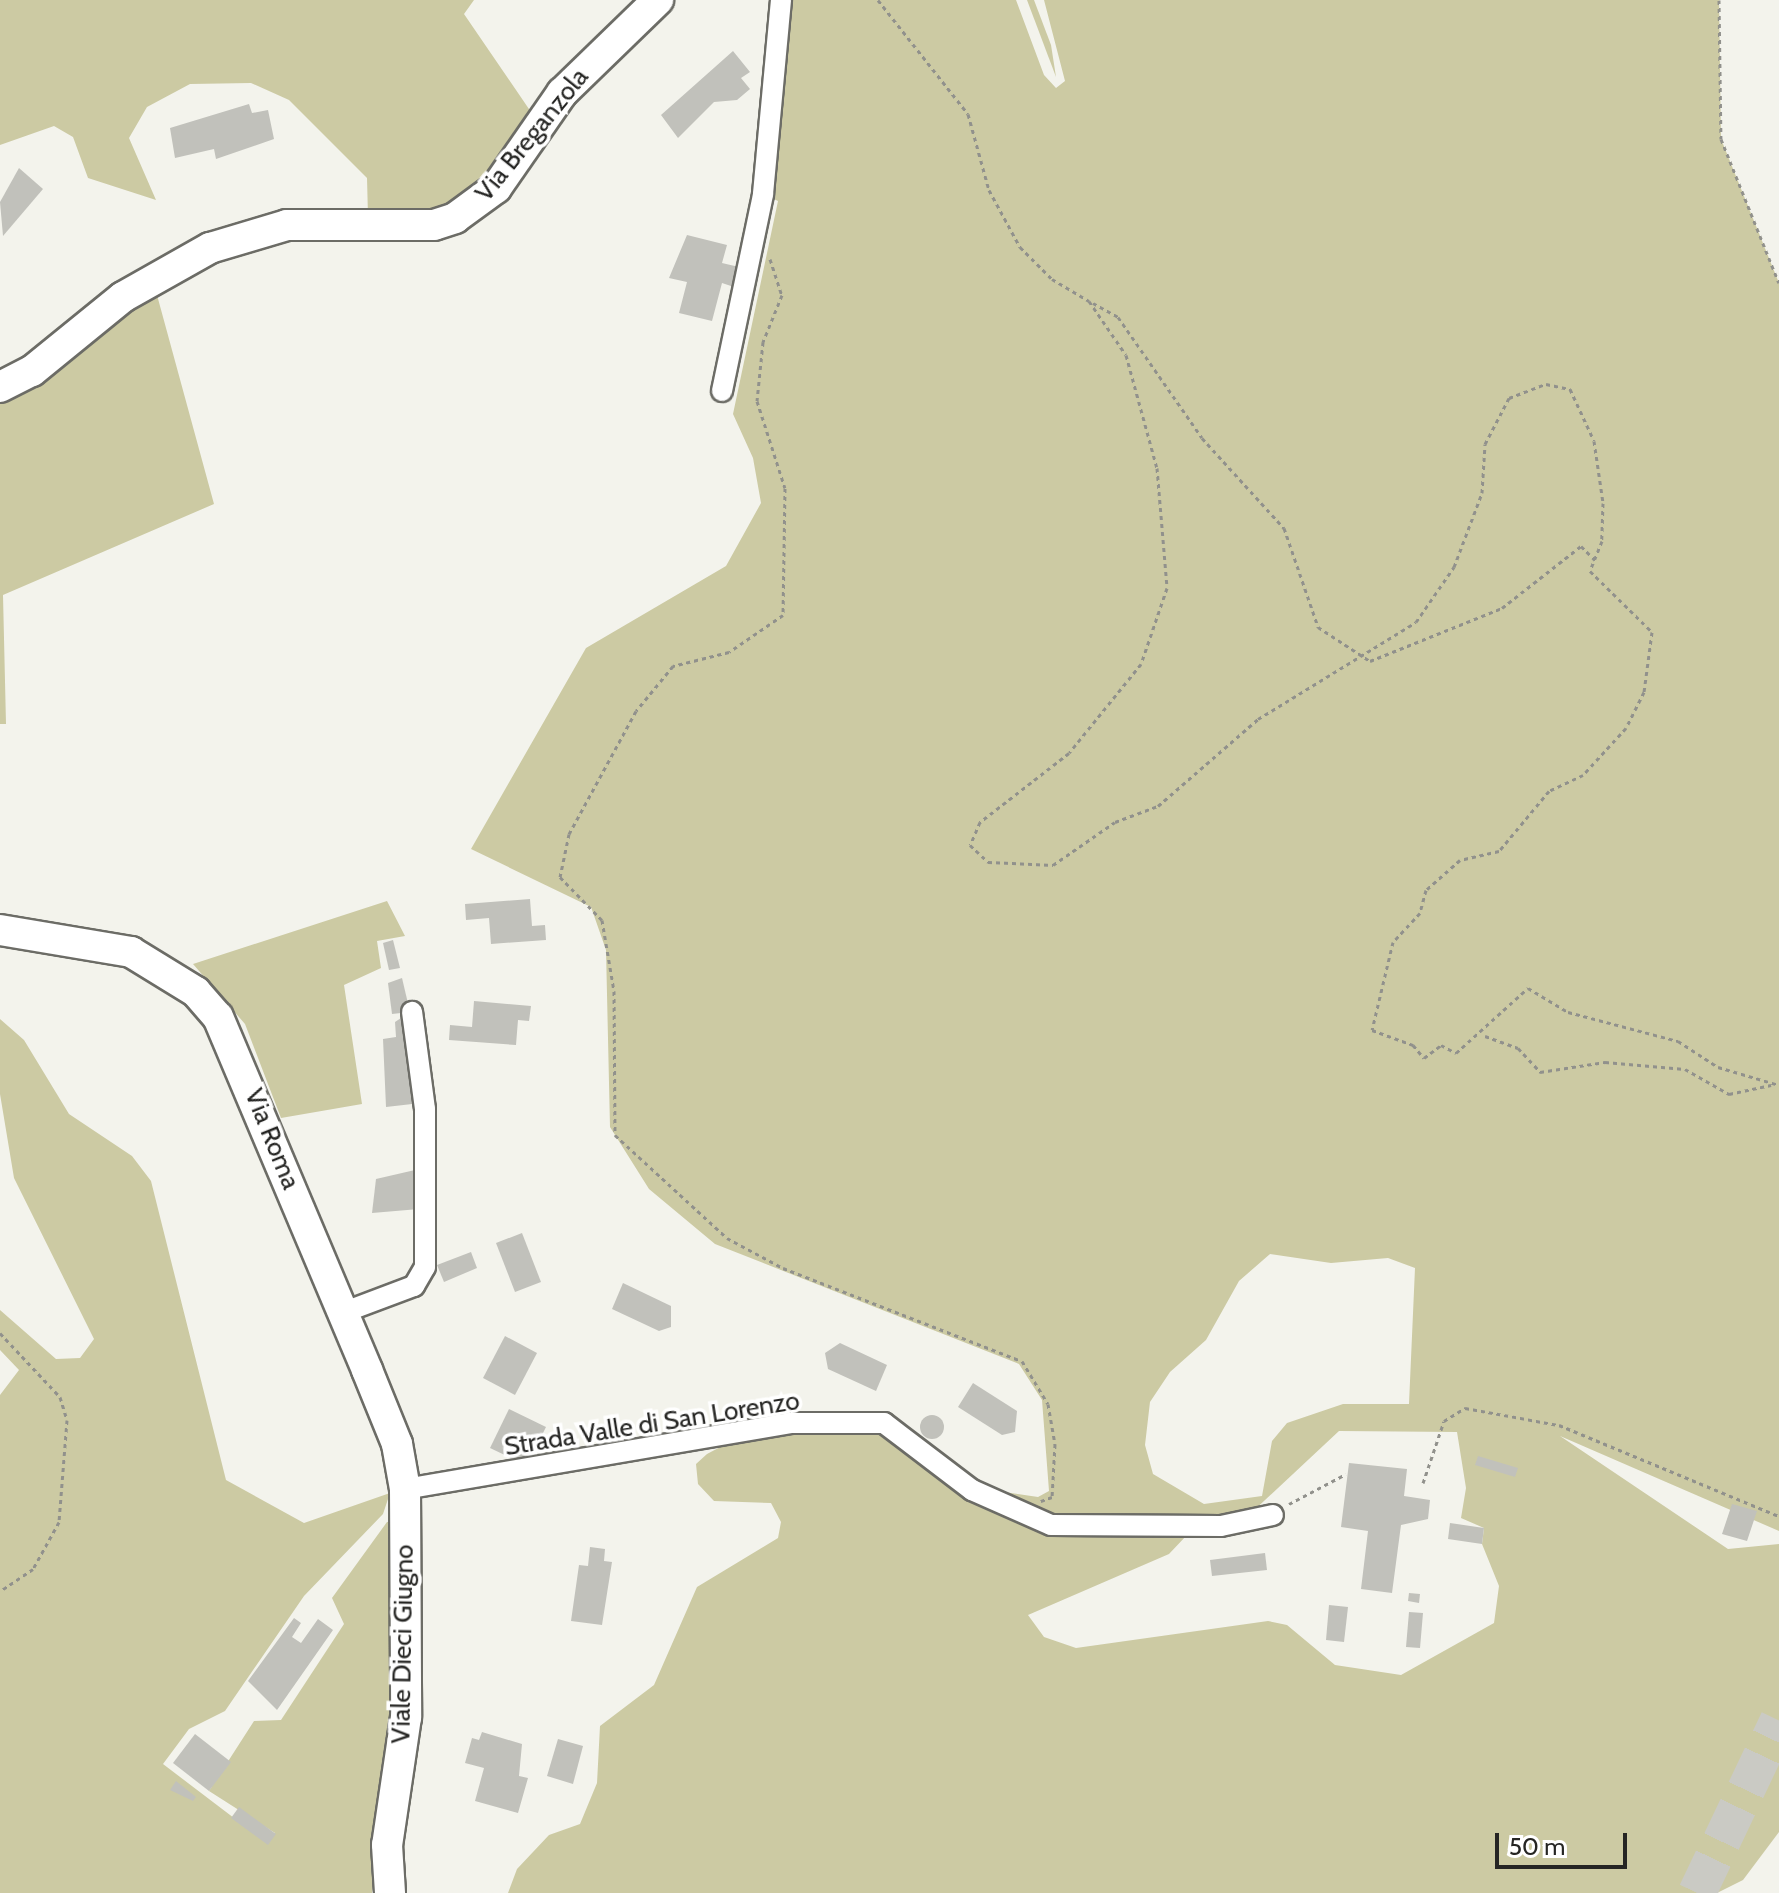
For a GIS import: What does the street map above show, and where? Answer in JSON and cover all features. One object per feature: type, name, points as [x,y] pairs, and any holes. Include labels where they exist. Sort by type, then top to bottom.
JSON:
[{"type":"main road","name":"Via Breganzola","points":[[0,387],[32,371],[123,297],[210,248],[287,225],[434,225],[455,218],[496,188],[562,93],[658,0]]},
{"type":"main road","name":"Via Roma","points":[[0,930],[131,952],[211,1008],[236,1049],[397,1444],[405,1489]]},
{"type":"main road","name":"Viale Dieci Giugno","points":[[390,1893],[387,1845],[406,1717],[405,1489]]},
{"type":"street","points":[[722,391],[763,194],[781,0]]},
{"type":"street","points":[[342,1313],[414,1286],[425,1267],[425,1109],[412,1012]]},
{"type":"street","name":"Strada Valle di San Lorenzo","points":[[405,1489],[790,1423],[884,1423],[972,1490],[1051,1525],[1221,1526],[1273,1515]]},
{"type":"path","points":[[878,0],[968,114],[989,190],[1020,247],[1052,279],[1118,317],[1202,438],[1284,528],[1318,627],[1370,661],[1502,608],[1581,546],[1595,560]]},
{"type":"path","points":[[1719,0],[1721,139],[1779,283]]},
{"type":"path","points":[[768,250],[782,295],[763,342],[757,401],[785,488],[783,615],[729,652],[673,666],[636,711],[569,834],[560,877],[602,920],[614,991],[615,1135],[727,1238],[783,1268],[1022,1361],[1048,1404],[1055,1444],[1052,1497],[1035,1503]]},
{"type":"path","points":[[1089,301],[1126,355],[1157,468],[1167,588],[1141,664],[1069,753],[980,822],[970,845],[988,862],[1053,865],[1115,822],[1158,806],[1242,730],[1357,653],[1432,608],[1482,493],[1485,444],[1509,398],[1546,384],[1570,389],[1594,441],[1603,503],[1595,560],[1590,571],[1652,632],[1644,692],[1626,728],[1583,775],[1549,791],[1499,851],[1460,860],[1426,890],[1420,913],[1393,942],[1380,985],[1372,1030],[1413,1045],[1424,1058],[1441,1045],[1456,1053],[1483,1035],[1528,988],[1568,1012],[1678,1041],[1718,1067],[1777,1084]]},
{"type":"path","points":[[1483,1035],[1518,1048],[1540,1072],[1605,1062],[1685,1069],[1729,1094],[1777,1084]]},
{"type":"path","points":[[0,1333],[60,1397],[67,1432],[59,1522],[33,1569],[0,1591]]},
{"type":"path","points":[[1423,1483],[1444,1421],[1465,1408],[1559,1425],[1779,1516]]},
{"type":"path","points":[[1273,1515],[1346,1474]]},
{"type":"shaded area","points":[[0,0],[474,0],[464,14],[531,112],[486,184],[439,214],[368,217],[367,178],[289,100],[251,83],[190,84],[147,107],[129,138],[156,200],[88,178],[73,137],[54,126],[0,145]]},
{"type":"shaded area","points":[[781,0],[1016,0],[1044,75],[1056,88],[1065,81],[1044,0],[1719,0],[1721,139],[1779,283],[1779,1531],[1560,1436],[1728,1549],[1779,1544],[1779,1832],[1743,1880],[1717,1893],[508,1893],[517,1869],[549,1835],[580,1824],[597,1783],[600,1726],[654,1685],[697,1587],[778,1538],[781,1522],[771,1503],[714,1501],[698,1484],[696,1464],[707,1454],[745,1434],[883,1427],[938,1466],[997,1491],[1038,1497],[1049,1491],[1042,1400],[1019,1364],[715,1244],[649,1189],[610,1127],[606,950],[591,907],[471,849],[586,648],[726,566],[761,503],[753,458],[733,414],[778,201],[763,194]],"holes":[[[1270,1254],[1331,1263],[1388,1258],[1415,1268],[1409,1404],[1343,1404],[1287,1423],[1272,1441],[1262,1496],[1204,1504],[1153,1474],[1145,1445],[1150,1402],[1170,1372],[1206,1340],[1239,1281]],[[1339,1431],[1457,1432],[1466,1488],[1461,1518],[1484,1528],[1482,1544],[1499,1586],[1494,1623],[1401,1675],[1335,1665],[1287,1625],[1268,1621],[1076,1648],[1044,1637],[1028,1615],[1169,1554],[1205,1516],[1249,1515]]]},
{"type":"shaded area","points":[[1027,0],[1034,0],[1051,45],[1056,77]]},
{"type":"shaded area","points":[[157,295],[214,504],[3,595],[6,724],[0,724],[0,398]]},
{"type":"shaded area","points":[[387,901],[405,936],[377,941],[381,968],[344,985],[362,1104],[281,1118],[245,1024],[193,964]]},
{"type":"shaded area","points":[[0,1019],[24,1040],[69,1114],[132,1156],[151,1181],[226,1480],[304,1523],[390,1493],[383,1514],[304,1596],[225,1711],[189,1729],[163,1764],[268,1844],[275,1833],[209,1791],[254,1721],[281,1720],[344,1624],[332,1598],[387,1522],[397,1521],[395,1711],[372,1893],[0,1893],[0,1395],[19,1370],[0,1350],[0,1310],[56,1359],[80,1358],[94,1339],[14,1178],[0,1094]]},
{"type":"building","points":[[733,51],[750,72],[741,78],[750,89],[737,100],[714,102],[678,138],[661,115]]},
{"type":"building","points":[[249,104],[252,113],[268,110],[274,139],[216,159],[214,149],[175,158],[170,128]]},
{"type":"building","points":[[19,168],[43,189],[3,236],[0,202]]},
{"type":"building","points":[[687,235],[727,245],[722,263],[739,267],[734,287],[722,283],[712,321],[679,313],[687,282],[669,278]]},
{"type":"building","points":[[530,899],[532,926],[545,925],[546,940],[491,944],[489,918],[466,920],[465,904]]},
{"type":"building","points":[[393,940],[400,968],[389,970],[383,943]]},
{"type":"building","points":[[402,978],[410,1012],[392,1014],[388,983]]},
{"type":"building","points":[[474,1001],[531,1006],[529,1021],[518,1020],[516,1045],[449,1040],[450,1025],[472,1027]]},
{"type":"building","points":[[410,1012],[421,1103],[386,1107],[383,1039],[396,1037],[395,1022]]},
{"type":"building","points":[[415,1170],[419,1209],[372,1213],[376,1179]]},
{"type":"building","points":[[522,1233],[541,1282],[515,1292],[496,1243]]},
{"type":"building","points":[[471,1252],[477,1268],[444,1282],[437,1265]]},
{"type":"building","points":[[623,1283],[671,1306],[671,1327],[659,1331],[612,1309]]},
{"type":"building","points":[[505,1336],[537,1353],[515,1395],[483,1378]]},
{"type":"building","points":[[840,1343],[887,1365],[876,1391],[828,1369],[825,1353]]},
{"type":"building","points":[[973,1383],[1017,1411],[1015,1432],[1002,1435],[958,1407]]},
{"type":"building","points":[[509,1409],[546,1427],[531,1457],[515,1460],[490,1448]]},
{"type":"building","points":[[932,1415],[943,1422],[944,1427],[937,1438],[932,1439],[921,1432],[920,1427],[927,1416]]},
{"type":"building","points":[[1478,1456],[1518,1468],[1515,1477],[1475,1465]]},
{"type":"building","points":[[1349,1463],[1407,1469],[1404,1496],[1430,1500],[1428,1519],[1401,1525],[1392,1593],[1361,1589],[1368,1531],[1341,1527]]},
{"type":"building","points":[[1732,1504],[1757,1511],[1747,1541],[1722,1534]]},
{"type":"building","points":[[1450,1523],[1484,1528],[1482,1544],[1448,1539]]},
{"type":"building","points":[[590,1547],[605,1549],[604,1561],[612,1562],[602,1625],[571,1621],[579,1565],[588,1566]]},
{"type":"building","points":[[1265,1553],[1267,1570],[1212,1576],[1210,1560]]},
{"type":"building","points":[[1409,1593],[1420,1594],[1419,1603],[1408,1601]]},
{"type":"building","points":[[1329,1605],[1348,1607],[1344,1642],[1326,1640]]},
{"type":"building","points":[[1409,1612],[1423,1613],[1420,1648],[1406,1647]]},
{"type":"building","points":[[294,1618],[301,1623],[292,1637],[301,1643],[318,1619],[333,1630],[277,1710],[248,1681]]},
{"type":"building","points":[[482,1732],[522,1744],[519,1776],[528,1778],[518,1813],[475,1801],[484,1768],[465,1763],[472,1738],[479,1740]]},
{"type":"building","points":[[195,1734],[231,1762],[209,1791],[173,1763]]},
{"type":"building","points":[[558,1739],[583,1746],[573,1784],[547,1776]]},
{"type":"building","points":[[176,1781],[196,1797],[193,1801],[170,1790]]},
{"type":"building","points":[[239,1807],[276,1834],[268,1845],[231,1818]]},
{"type":"tunnel","points":[[1697,1893],[1779,1720]]}]
